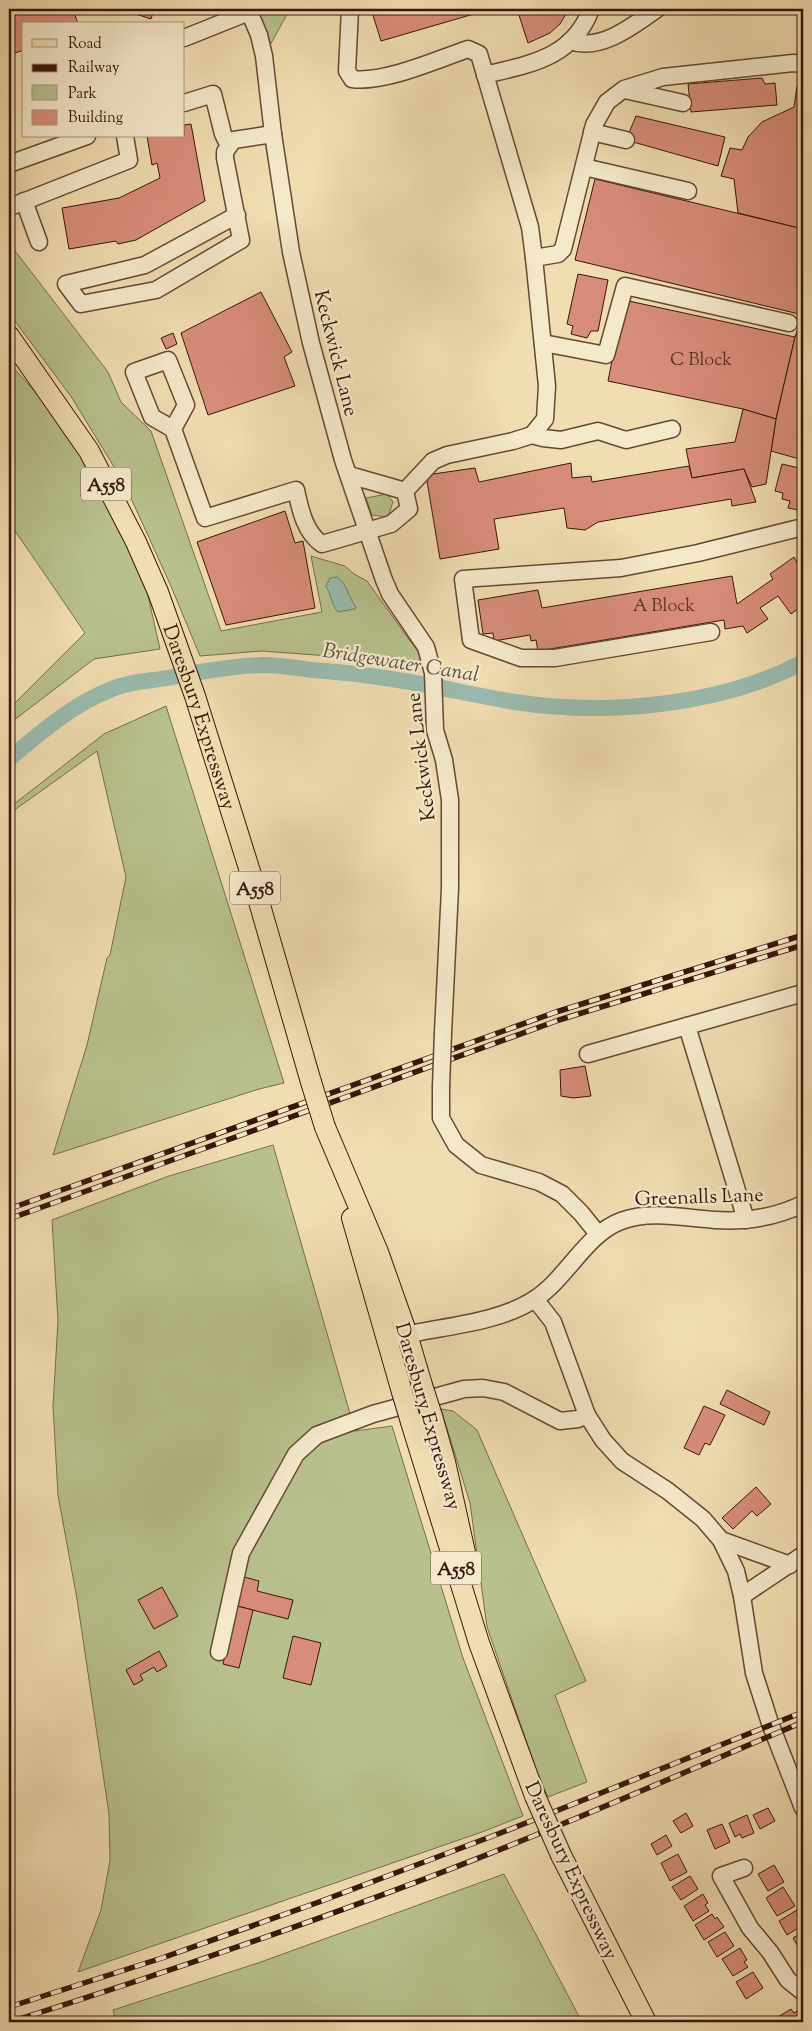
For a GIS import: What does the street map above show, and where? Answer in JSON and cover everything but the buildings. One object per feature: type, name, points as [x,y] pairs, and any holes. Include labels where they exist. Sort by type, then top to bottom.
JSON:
[{"type":"main road","name":"Daresbury Expressway","points":[[9,336],[89,451],[136,542],[158,592],[195,696],[253,881],[402,1392],[479,1643],[534,1796],[561,1855],[646,2022]]},
{"type":"main road","name":"Daresbury Expressway","points":[[325,1127],[378,1252],[407,1334],[445,1462],[504,1714]]},
{"type":"street","points":[[350,9],[347,71],[352,79],[363,80],[412,69],[468,49],[479,54],[530,227],[534,258],[547,386],[545,418],[532,434],[513,441],[446,455],[433,461],[405,492]]},
{"type":"street","points":[[485,75],[527,65],[556,54],[577,35],[591,9]]},
{"type":"street","points":[[570,41],[587,44],[601,42],[657,9]]},
{"type":"street","points":[[185,38],[248,10]]},
{"type":"street","name":"Keckwick Lane","points":[[248,10],[259,35],[264,56],[273,134],[291,252],[326,400],[384,580],[390,594],[426,647],[433,673],[434,730],[444,760],[450,800],[450,888],[441,1118],[456,1145],[481,1165],[539,1182],[562,1194],[581,1212],[598,1234]]},
{"type":"street","points":[[534,258],[558,254],[563,249],[592,132],[607,102],[624,90],[663,78],[793,63],[803,64]]},
{"type":"street","points":[[624,90],[683,103]]},
{"type":"street","points":[[185,103],[213,94],[223,134],[229,146]]},
{"type":"street","points":[[592,132],[626,140]]},
{"type":"street","points":[[237,215],[145,265],[66,284],[81,304],[156,290],[241,240],[237,215],[225,152],[234,140],[273,134]]},
{"type":"street","points":[[9,164],[81,138]]},
{"type":"street","points":[[39,242],[16,203],[129,160],[125,138]]},
{"type":"street","points":[[584,167],[688,191]]},
{"type":"street","points":[[543,343],[606,355],[625,286],[789,323]]},
{"type":"street","points":[[173,429],[205,518],[296,490],[301,514],[316,540],[322,544],[391,524],[409,509],[405,492]]},
{"type":"street","points":[[532,434],[543,438],[561,440],[598,431],[626,440],[672,429]]},
{"type":"street","points":[[349,475],[405,492]]},
{"type":"street","points":[[711,632],[555,658],[521,658],[471,640],[463,579],[621,568],[698,553],[803,527]]},
{"type":"street","points":[[588,1054],[803,993]]},
{"type":"street","points":[[688,1026],[746,1220]]},
{"type":"street","name":"Greenalls Lane","points":[[535,1299],[560,1278],[598,1234],[620,1221],[644,1215],[746,1220],[783,1214],[803,1204]]},
{"type":"street","points":[[388,1339],[491,1317],[511,1311],[535,1299],[553,1322],[588,1415],[603,1440],[622,1461],[668,1491],[703,1519],[721,1540],[736,1571],[742,1596],[754,1673],[770,1723],[803,1808]]},
{"type":"street","points":[[219,1652],[241,1553],[296,1454],[317,1434],[373,1414],[464,1389],[483,1388],[504,1392],[560,1421],[578,1419],[588,1415]]},
{"type":"street","points":[[721,1540],[790,1564]]},
{"type":"street","points":[[742,1596],[803,1555]]},
{"type":"street","points":[[744,1868],[721,1876],[750,1928],[770,1952],[788,1980],[803,1992]]},
{"type":"green space","points":[[248,9],[290,9],[264,56]]},
{"type":"green space","points":[[9,243],[108,372],[121,402],[151,431],[221,631],[322,612],[311,556],[345,566],[354,574],[367,581],[426,663],[261,651],[200,656],[125,485],[72,398],[9,313]]},
{"type":"green space","points":[[9,363],[89,451],[136,542],[160,649],[94,659],[9,724],[9,709],[85,633],[9,522]]},
{"type":"green space","points":[[387,494],[393,502],[388,517],[372,515],[366,498]]},
{"type":"green space","points":[[166,706],[284,1083],[259,1089],[53,1155],[87,1045],[107,958],[110,955],[126,877],[97,751],[9,814],[9,808],[104,734]]},
{"type":"green space","points":[[273,1145],[355,1431],[392,1426],[463,1658],[523,1816],[482,1832],[78,1972],[101,1910],[110,1860],[109,1814],[77,1599],[58,1495],[53,1406],[58,1321],[52,1220],[169,1176]]},
{"type":"green space","points":[[441,1409],[453,1411],[477,1430],[586,1681],[555,1695],[587,1782],[548,1797],[536,1769],[487,1627],[470,1503]]},
{"type":"green space","points":[[504,1874],[582,2022],[116,2022],[113,2010],[258,1963]]},
{"type":"water","points":[[337,577],[346,587],[356,607],[355,609],[338,612],[334,607],[326,586],[330,578]]},
{"type":"waterway","name":"Bridgewater Canal","points":[[9,759],[70,711],[98,695],[119,686],[229,668],[269,665],[348,673],[418,683],[515,702],[586,708],[662,704],[700,698],[736,689],[771,677],[803,662]]},
{"type":"railway","points":[[9,1209],[556,1012],[803,935]]},
{"type":"railway","points":[[9,1219],[559,1020],[803,945]]},
{"type":"railway","points":[[9,2007],[162,1958],[319,1902],[511,1829],[803,1712]]},
{"type":"railway","points":[[10,2022],[138,1981],[391,1892],[552,1828],[803,1722]]}]
